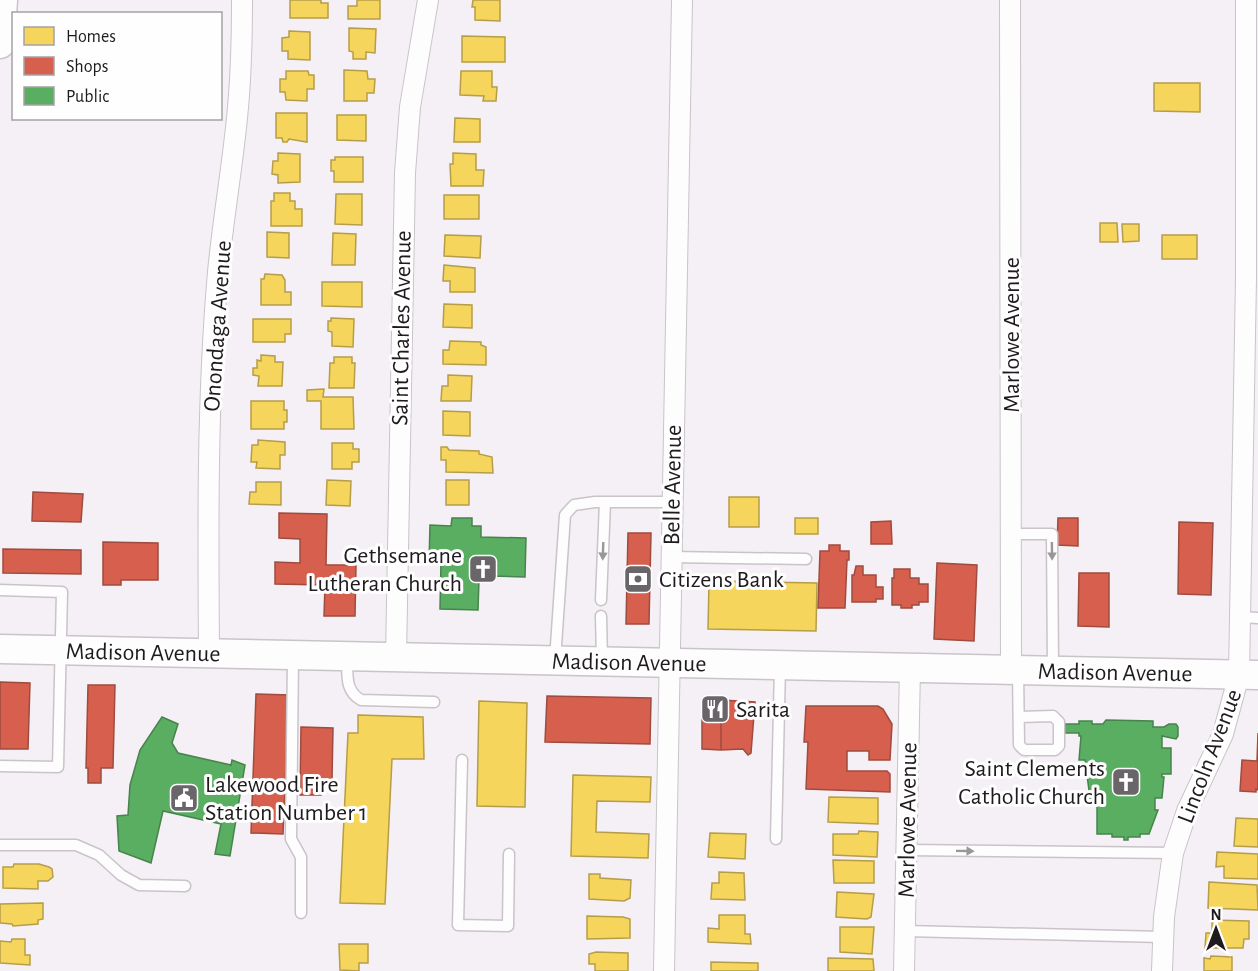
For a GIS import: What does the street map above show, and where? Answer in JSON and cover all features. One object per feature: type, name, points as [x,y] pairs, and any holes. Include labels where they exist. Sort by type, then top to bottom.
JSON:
[{"type":"main road","points":[[0,35],[3,0]]},
{"type":"main road","name":"Madison Avenue","points":[[0,649],[1249,675]]},
{"type":"street","name":"Onondaga Avenue","points":[[209,654],[208,563],[214,325],[237,119],[241,69],[242,0]]},
{"type":"street","name":"Saint Charles Avenue","points":[[396,657],[405,173],[410,107],[428,0]]},
{"type":"street","name":"Belle Avenue","points":[[664,971],[682,0]]},
{"type":"street","name":"Marlowe Avenue","points":[[1010,0],[1011,534],[1015,670]]},
{"type":"street","name":"Lincoln Avenue","points":[[1162,971],[1164,917],[1173,853],[1186,811],[1249,675],[1246,0]]},
{"type":"street","name":"Marlowe Avenue","points":[[904,971],[910,668]]},
{"type":"lane","points":[[601,600],[605,502]]},
{"type":"lane","points":[[555,661],[565,515],[574,505],[605,502],[672,502]]},
{"type":"lane","points":[[1011,534],[1052,534],[1053,671]]},
{"type":"lane","points":[[671,557],[806,559]]},
{"type":"lane","points":[[0,590],[62,592],[58,767],[0,766]]},
{"type":"lane","points":[[601,616],[602,662]]},
{"type":"lane","points":[[293,655],[291,838],[301,856],[300,912]]},
{"type":"lane","points":[[347,657],[348,686],[361,700],[434,702]]},
{"type":"lane","points":[[776,839],[780,666]]},
{"type":"lane","points":[[1015,670],[1019,746],[1024,750],[1055,750],[1059,746],[1059,722],[1053,716],[1019,717]]},
{"type":"lane","points":[[462,760],[458,925],[508,926],[509,854]]},
{"type":"lane","points":[[0,845],[76,845],[99,855],[121,875],[139,885],[185,886]]},
{"type":"lane","points":[[906,850],[1173,853]]},
{"type":"lane","points":[[905,931],[1163,937]]},
{"type":"building: Homes","points":[[290,0],[321,0],[321,3],[328,3],[328,18],[290,18]]},
{"type":"building: Homes","points":[[357,0],[380,0],[380,19],[348,19],[348,6],[357,6]]},
{"type":"building: Homes","points":[[473,0],[500,0],[500,21],[475,20]]},
{"type":"building: Homes","points":[[349,28],[376,29],[375,53],[366,52],[366,59],[353,59],[353,52],[349,51]]},
{"type":"building: Homes","points":[[289,31],[310,32],[310,60],[288,59],[288,51],[282,51],[282,38],[289,37]]},
{"type":"building: Homes","points":[[462,36],[505,37],[505,62],[462,62]]},
{"type":"building: Homes","points":[[344,70],[367,71],[368,79],[375,79],[374,93],[367,93],[367,101],[344,101]]},
{"type":"building: Homes","points":[[286,71],[308,71],[309,75],[314,75],[314,89],[307,89],[307,101],[286,100],[285,92],[280,92],[280,79],[286,79]]},
{"type":"building: Homes","points":[[461,71],[492,71],[492,87],[497,87],[496,101],[483,101],[484,96],[460,95]]},
{"type":"building: Homes","points":[[1154,83],[1200,83],[1200,112],[1154,111]]},
{"type":"building: Homes","points":[[276,113],[307,113],[307,142],[289,139],[283,142],[282,138],[276,138]]},
{"type":"building: Homes","points":[[337,115],[366,115],[366,141],[337,140]]},
{"type":"building: Homes","points":[[455,118],[480,119],[480,142],[454,142]]},
{"type":"building: Homes","points":[[278,153],[300,154],[300,182],[278,183],[278,175],[272,174],[273,161],[278,161]]},
{"type":"building: Homes","points":[[453,153],[476,154],[476,170],[484,170],[483,186],[451,186],[450,164],[453,164]]},
{"type":"building: Homes","points":[[335,157],[363,157],[363,182],[334,182],[331,160],[335,160]]},
{"type":"building: Homes","points":[[274,193],[290,193],[290,201],[295,201],[295,209],[302,209],[302,226],[271,226],[271,201],[274,201]]},
{"type":"building: Homes","points":[[336,194],[362,194],[362,225],[335,224]]},
{"type":"building: Homes","points":[[444,195],[479,195],[479,219],[444,219]]},
{"type":"building: Homes","points":[[1100,223],[1117,223],[1118,242],[1100,242]]},
{"type":"building: Homes","points":[[1122,224],[1139,224],[1139,241],[1123,242]]},
{"type":"building: Homes","points":[[267,232],[289,233],[289,258],[267,257]]},
{"type":"building: Homes","points":[[333,233],[356,234],[355,265],[332,265]]},
{"type":"building: Homes","points":[[445,235],[481,236],[480,258],[444,256]]},
{"type":"building: Homes","points":[[1162,235],[1197,235],[1197,259],[1162,259]]},
{"type":"building: Homes","points":[[444,265],[475,268],[475,292],[450,292],[450,281],[443,281]]},
{"type":"building: Homes","points":[[265,274],[282,275],[285,280],[285,292],[291,292],[291,305],[261,305],[261,279],[264,279]]},
{"type":"building: Homes","points":[[322,282],[362,282],[362,307],[322,306]]},
{"type":"building: Homes","points":[[444,304],[472,305],[472,328],[443,327]]},
{"type":"building: Homes","points":[[331,318],[354,319],[353,347],[332,346],[332,332],[328,331],[328,321],[331,321]]},
{"type":"building: Homes","points":[[253,319],[291,319],[291,334],[285,334],[285,342],[253,342]]},
{"type":"building: Homes","points":[[450,341],[481,342],[481,345],[486,347],[486,365],[443,364],[443,350],[449,350]]},
{"type":"building: Homes","points":[[261,355],[275,356],[275,362],[283,362],[282,386],[258,386],[259,376],[253,375],[253,368],[257,368],[257,360],[261,361]]},
{"type":"building: Homes","points":[[334,357],[352,357],[352,363],[355,363],[354,388],[329,388],[330,363],[334,363]]},
{"type":"building: Homes","points":[[448,375],[472,376],[471,401],[441,401],[442,386],[448,386]]},
{"type":"building: Homes","points":[[324,389],[323,397],[353,397],[354,429],[321,429],[321,401],[307,401],[307,390]]},
{"type":"building: Homes","points":[[251,401],[284,401],[287,422],[284,422],[284,429],[251,429]]},
{"type":"building: Homes","points":[[443,411],[470,412],[470,436],[443,435]]},
{"type":"building: Homes","points":[[258,440],[285,442],[285,455],[280,455],[280,469],[256,468],[257,462],[251,462],[252,445],[258,445]]},
{"type":"building: Homes","points":[[332,443],[353,443],[353,449],[359,449],[359,462],[352,462],[352,469],[332,469]]},
{"type":"building: Homes","points":[[441,447],[447,447],[449,450],[479,451],[479,454],[492,457],[493,473],[446,472],[446,460],[441,460]]},
{"type":"building: Homes","points":[[327,480],[351,481],[350,506],[326,505]]},
{"type":"building: Homes","points":[[446,480],[469,480],[469,505],[446,505]]},
{"type":"building: Homes","points":[[256,482],[281,482],[281,505],[249,504],[250,492],[256,492]]},
{"type":"building: Homes","points":[[729,497],[759,497],[759,527],[729,527]]},
{"type":"building: Homes","points":[[795,518],[818,518],[818,534],[795,534]]},
{"type":"building: Homes","points":[[709,581],[817,583],[816,631],[708,629]]},
{"type":"building: Homes","points":[[479,701],[527,703],[525,807],[477,806]]},
{"type":"building: Homes","points":[[358,715],[423,717],[424,759],[392,759],[385,904],[340,903],[348,733],[358,733]]},
{"type":"building: Homes","points":[[573,775],[651,777],[650,802],[597,801],[596,832],[649,834],[648,858],[571,856]]},
{"type":"building: Homes","points":[[829,797],[878,798],[878,824],[828,822]]},
{"type":"building: Homes","points":[[1236,818],[1258,819],[1258,847],[1234,846]]},
{"type":"building: Homes","points":[[859,831],[878,832],[877,857],[833,855],[833,834],[858,834]]},
{"type":"building: Homes","points":[[710,833],[746,834],[745,859],[708,857]]},
{"type":"building: Homes","points":[[1217,852],[1258,854],[1258,879],[1224,878],[1224,866],[1216,867]]},
{"type":"building: Homes","points":[[833,860],[874,861],[874,883],[834,883]]},
{"type":"building: Homes","points":[[14,864],[39,864],[49,867],[52,869],[53,877],[48,881],[38,881],[38,889],[3,888],[3,867],[13,867]]},
{"type":"building: Homes","points":[[719,872],[744,873],[745,900],[711,899],[712,883],[719,883]]},
{"type":"building: Homes","points":[[589,874],[600,874],[600,878],[631,880],[630,898],[624,901],[589,899]]},
{"type":"building: Homes","points":[[1209,882],[1257,885],[1258,910],[1208,908]]},
{"type":"building: Homes","points":[[837,892],[874,894],[871,917],[867,919],[836,917]]},
{"type":"building: Homes","points":[[43,903],[43,919],[38,920],[38,924],[13,926],[0,923],[0,904]]},
{"type":"building: Homes","points":[[719,915],[745,915],[745,934],[750,934],[751,944],[708,942],[708,928],[719,929]]},
{"type":"building: Homes","points":[[587,916],[630,919],[630,938],[587,939]]},
{"type":"building: Homes","points":[[1212,920],[1249,921],[1249,939],[1244,939],[1243,948],[1205,948],[1206,933],[1212,933]]},
{"type":"building: Homes","points":[[840,927],[874,927],[872,954],[840,952]]},
{"type":"building: Homes","points":[[12,939],[25,939],[25,955],[30,955],[30,965],[0,963],[0,941],[11,942]]},
{"type":"building: Homes","points":[[339,944],[368,944],[368,963],[359,963],[359,971],[340,970]]},
{"type":"building: Homes","points":[[596,952],[628,953],[628,971],[595,971],[595,964],[589,964],[589,954]]},
{"type":"building: Homes","points":[[1211,956],[1232,957],[1232,971],[1204,971],[1204,958],[1210,959]]},
{"type":"building: Homes","points":[[828,958],[873,959],[874,971],[828,971]]},
{"type":"building: Homes","points":[[711,962],[758,963],[758,971],[711,971]]},
{"type":"building: Shops","points":[[33,492],[83,494],[81,522],[32,521]]},
{"type":"building: Shops","points":[[279,513],[327,514],[326,565],[356,565],[355,616],[324,616],[325,585],[275,584],[275,562],[300,563],[300,539],[279,538]]},
{"type":"building: Shops","points":[[1058,518],[1078,518],[1078,546],[1057,545]]},
{"type":"building: Shops","points":[[891,521],[892,544],[871,544],[871,522]]},
{"type":"building: Shops","points":[[1179,522],[1213,523],[1211,595],[1178,594]]},
{"type":"building: Shops","name":"Citizens Bank","points":[[628,533],[651,533],[649,624],[626,624]]},
{"type":"building: Shops","points":[[103,542],[158,543],[158,580],[121,580],[121,585],[103,585]]},
{"type":"building: Shops","points":[[829,545],[840,545],[840,551],[849,551],[845,608],[818,608],[820,551],[829,551]]},
{"type":"building: Shops","points":[[3,549],[81,550],[81,574],[3,573]]},
{"type":"building: Shops","points":[[937,563],[977,565],[974,641],[934,639]]},
{"type":"building: Shops","points":[[856,566],[863,566],[863,575],[876,575],[876,587],[883,587],[883,599],[876,599],[876,602],[852,602],[852,575],[854,575]]},
{"type":"building: Shops","points":[[894,569],[910,569],[910,578],[919,578],[919,584],[928,584],[928,602],[919,602],[919,605],[912,605],[912,608],[892,605]]},
{"type":"building: Shops","points":[[1079,573],[1109,573],[1109,627],[1078,626]]},
{"type":"building: Shops","points":[[0,682],[30,683],[28,749],[0,749]]},
{"type":"building: Shops","points":[[88,685],[115,685],[113,768],[101,768],[101,783],[88,783],[88,768],[86,768]]},
{"type":"building: Shops","points":[[256,694],[289,695],[283,834],[251,833]]},
{"type":"building: Shops","points":[[547,696],[651,698],[650,744],[545,742]]},
{"type":"building: Shops","points":[[702,700],[721,700],[721,750],[702,749]]},
{"type":"building: Shops","points":[[721,700],[755,702],[751,753],[748,755],[743,749],[721,750]]},
{"type":"building: Shops","points":[[806,706],[878,706],[883,709],[892,724],[890,760],[869,760],[869,751],[847,751],[847,771],[887,771],[890,774],[890,792],[806,789],[808,742],[804,742]]},
{"type":"building: Shops","points":[[301,727],[333,728],[332,781],[321,780],[321,795],[300,795]]},
{"type":"building: Shops","points":[[1258,733],[1258,790],[1256,789],[1256,792],[1240,791],[1242,760],[1257,761]]},
{"type":"building: Public","name":"Gethsemane Lutheran Church","points":[[452,518],[472,518],[472,526],[481,526],[481,537],[526,538],[525,577],[492,576],[492,580],[479,580],[478,610],[440,609],[441,562],[429,562],[430,525],[451,526]]},
{"type":"building: Public","name":"Lakewood Fire Station Number 1","points":[[162,717],[178,724],[172,743],[178,753],[231,765],[232,760],[245,765],[230,856],[215,854],[221,824],[163,811],[151,863],[119,851],[117,816],[128,815],[130,785],[140,750]]},
{"type":"building: Public","name":"Saint Clements Catholic Church","points":[[1106,720],[1153,721],[1153,727],[1176,724],[1178,727],[1176,739],[1162,736],[1162,748],[1171,748],[1171,774],[1162,774],[1164,777],[1162,798],[1155,798],[1155,810],[1158,810],[1149,834],[1128,837],[1128,840],[1124,840],[1124,837],[1112,837],[1112,834],[1097,834],[1097,798],[1090,798],[1085,760],[1079,760],[1081,736],[1079,733],[1065,733],[1065,724],[1092,721],[1092,724],[1103,724]]},
{"type":"place","name":"Gethsemane Lutheran Church","points":[[483,569]]},
{"type":"place","name":"Citizens Bank","points":[[638,579]]},
{"type":"place","name":"Sarita","points":[[715,709]]},
{"type":"place","name":"Saint Clements Catholic Church","points":[[1126,782]]},
{"type":"place","name":"Lakewood Fire Station Number 1","points":[[184,798]]}]
